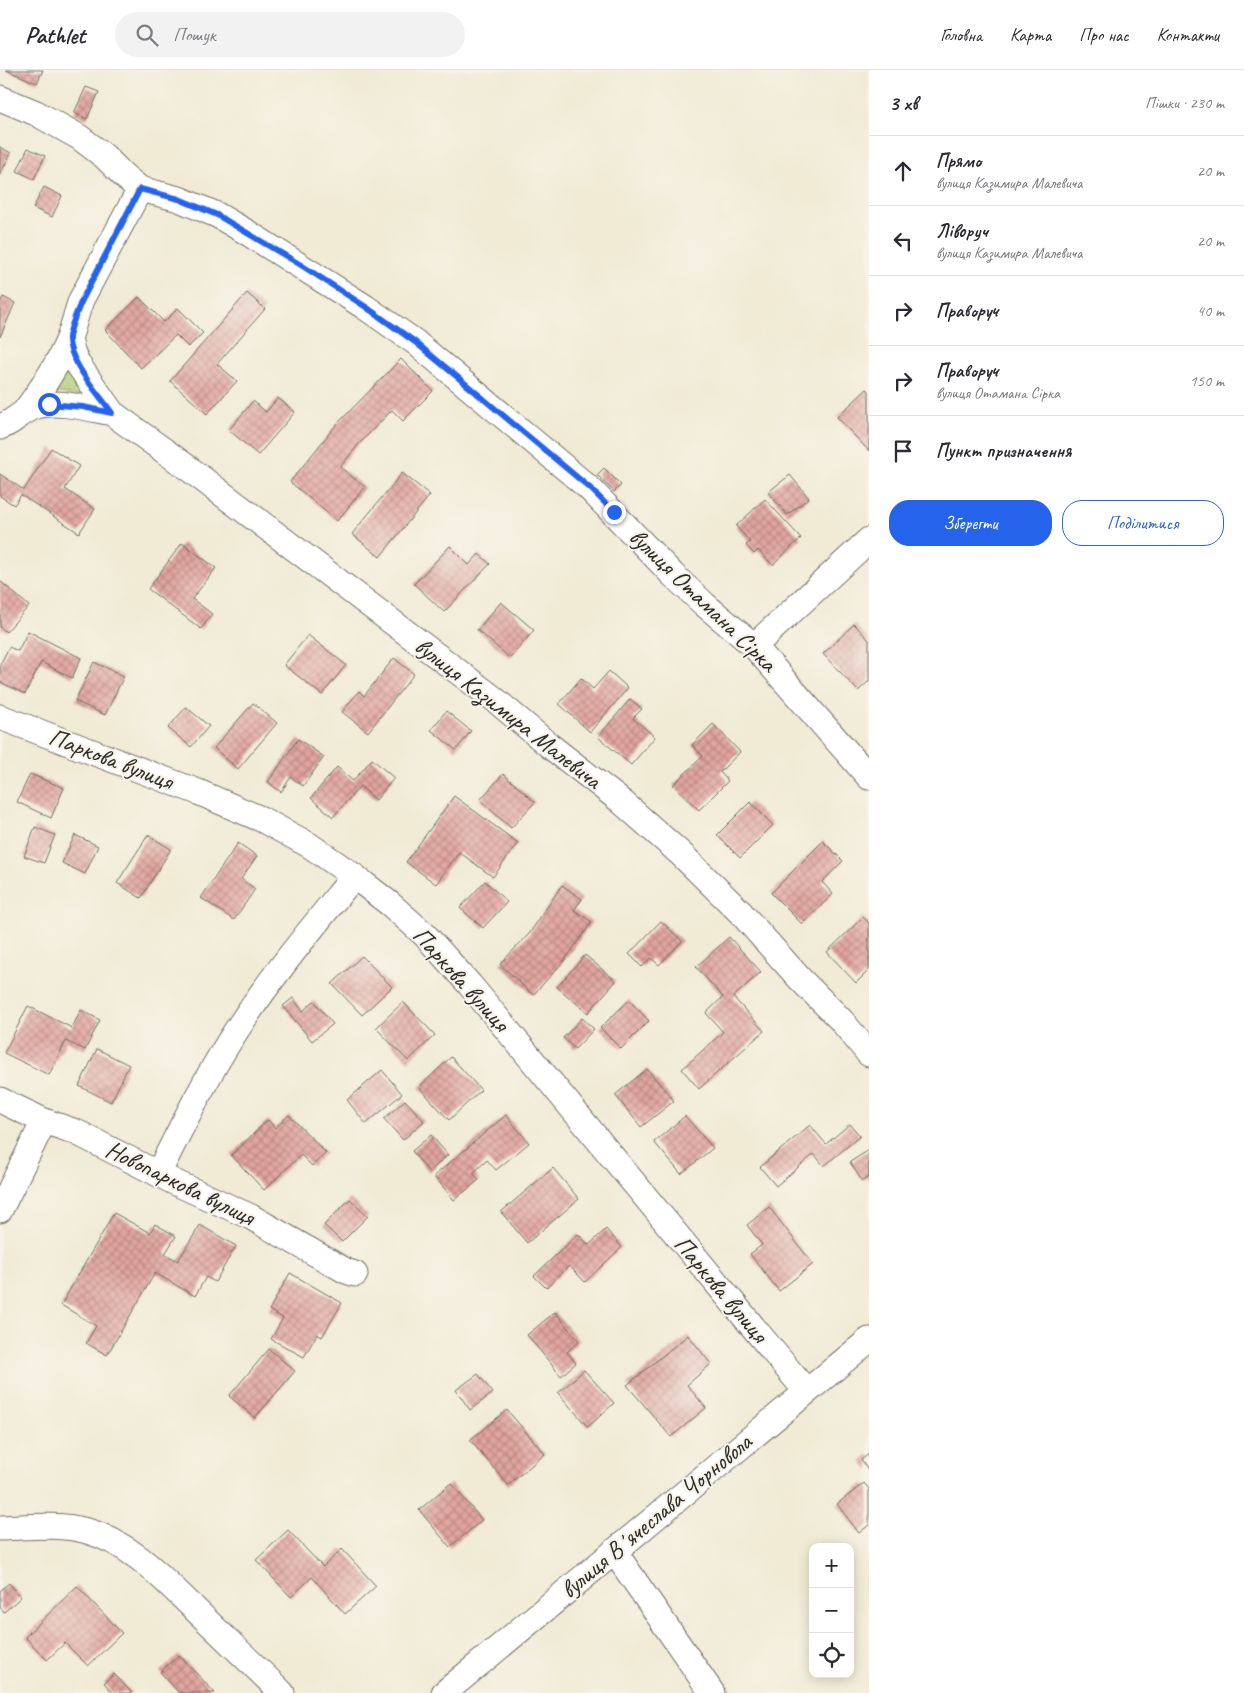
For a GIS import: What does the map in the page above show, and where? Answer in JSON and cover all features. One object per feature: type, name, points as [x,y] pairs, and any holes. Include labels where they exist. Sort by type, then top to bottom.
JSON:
[{"type":"street","name":"вулиця Отамана Сірка","points":[[0,98],[36,113],[79,136],[140,189],[179,199],[217,215],[301,265],[366,307],[415,342],[590,488],[704,604],[754,646],[869,777]]},
{"type":"street","points":[[25,412],[56,366],[69,338],[75,315],[82,300],[140,189]]},
{"type":"street","name":"вулиця Казимира Малевича","points":[[69,338],[76,363],[112,413],[493,698],[550,746],[622,802],[680,854],[741,913],[800,980],[841,1020],[869,1054]]},
{"type":"street","name":"вулиця Казимира Малевича","points":[[0,427],[36,406],[49,404],[83,407],[112,413]]},
{"type":"street","points":[[754,646],[869,540]]},
{"type":"street","name":"Паркова вулиця","points":[[0,717],[198,792],[261,819],[309,845],[390,904],[424,935],[470,985],[806,1391]]},
{"type":"street","points":[[158,1174],[194,1102],[235,1032],[293,952],[354,876]]},
{"type":"street","name":"Новопаркова вулиця","points":[[0,1100],[44,1121],[76,1132],[158,1174],[251,1217],[355,1274]]},
{"type":"street","points":[[0,1210],[44,1121]]},
{"type":"street","name":"вулиця Вʼячеслава Чорновола","points":[[444,1693],[869,1340]]},
{"type":"street","points":[[0,1528],[57,1525],[88,1531],[116,1542],[141,1560],[168,1584],[282,1693]]},
{"type":"street","points":[[614,1551],[712,1693]]},
{"type":"green space","points":[[64,366],[92,398],[45,391]]},
{"type":"building","points":[[6,70],[43,70],[37,83]]},
{"type":"building","points":[[86,87],[99,92],[87,119],[74,113]]},
{"type":"building","points":[[0,147],[11,153],[0,175]]},
{"type":"building","points":[[28,148],[45,156],[34,179],[17,171]]},
{"type":"building","points":[[44,187],[62,196],[52,217],[33,208]]},
{"type":"building","points":[[247,293],[265,309],[217,364],[237,381],[207,414],[170,381]]},
{"type":"building","points":[[3,297],[15,303],[0,337],[0,303]]},
{"type":"building","points":[[139,297],[164,322],[178,308],[203,333],[188,347],[176,335],[141,368],[105,330]]},
{"type":"building","points":[[401,359],[433,391],[403,421],[392,410],[340,467],[365,487],[337,521],[290,482],[336,425]]},
{"type":"building","points":[[867,389],[869,391],[869,451],[837,417]]},
{"type":"building","points":[[278,398],[295,412],[258,455],[229,430],[253,401],[266,412]]},
{"type":"building","points":[[51,448],[79,466],[65,489],[95,509],[79,533],[21,495],[14,505],[0,496],[0,474],[24,490]]},
{"type":"building","points":[[604,468],[621,485],[614,492],[597,475]]},
{"type":"building","points":[[402,473],[430,495],[380,557],[352,534]]},
{"type":"building","points":[[790,475],[809,498],[787,515],[768,492]]},
{"type":"building","points":[[765,499],[801,538],[773,565],[758,550],[754,554],[746,545],[750,542],[736,526]]},
{"type":"building","points":[[182,543],[216,568],[192,599],[212,614],[201,629],[148,589]]},
{"type":"building","points":[[450,546],[469,565],[479,554],[490,564],[444,612],[414,584]]},
{"type":"building","points":[[0,581],[29,606],[6,632],[0,627]]},
{"type":"building","points":[[501,602],[534,630],[510,658],[477,630]]},
{"type":"building","points":[[854,624],[869,640],[869,681],[858,691],[823,654]]},
{"type":"building","points":[[28,631],[81,658],[72,678],[41,662],[25,694],[0,682],[0,665],[9,647],[18,651]]},
{"type":"building","points":[[308,635],[346,665],[322,695],[284,665]]},
{"type":"building","points":[[394,658],[414,674],[368,732],[342,712],[359,691],[364,696]]},
{"type":"building","points":[[94,662],[124,676],[105,715],[75,701]]},
{"type":"building","points":[[609,671],[628,688],[590,732],[559,704],[581,678],[593,689]]},
{"type":"building","points":[[630,699],[642,709],[633,718],[655,737],[631,765],[598,737]]},
{"type":"building","points":[[253,703],[277,723],[238,769],[214,748]]},
{"type":"building","points":[[186,707],[209,726],[191,747],[168,728]]},
{"type":"building","points":[[446,711],[471,731],[456,750],[431,730]]},
{"type":"building","points":[[713,724],[740,752],[720,772],[728,781],[699,810],[673,785],[703,756],[692,745]]},
{"type":"building","points":[[298,739],[324,757],[303,786],[291,777],[281,792],[268,782]]},
{"type":"building","points":[[372,759],[394,778],[376,800],[360,786],[333,817],[311,798],[337,767],[353,781]]},
{"type":"building","points":[[30,774],[64,788],[51,818],[17,802]]},
{"type":"building","points":[[503,774],[535,802],[511,828],[480,800]]},
{"type":"building","points":[[454,796],[518,843],[493,877],[459,852],[436,884],[406,862]]},
{"type":"building","points":[[750,802],[773,825],[740,858],[717,835]]},
{"type":"building","points":[[35,827],[55,835],[44,863],[24,856]]},
{"type":"building","points":[[75,835],[98,846],[85,874],[62,863]]},
{"type":"building","points":[[148,835],[171,849],[141,898],[117,883]]},
{"type":"building","points":[[823,841],[843,861],[822,882],[833,894],[802,924],[771,893]]},
{"type":"building","points":[[238,843],[257,856],[241,879],[255,889],[234,920],[201,898]]},
{"type":"building","points":[[485,881],[507,902],[483,928],[460,908]]},
{"type":"building","points":[[562,885],[582,899],[574,910],[592,922],[564,961],[533,995],[500,964],[529,934]]},
{"type":"building","points":[[863,917],[869,923],[869,970],[856,983],[827,952]]},
{"type":"building","points":[[661,921],[682,941],[659,965],[651,958],[642,967],[629,954]]},
{"type":"building","points":[[729,937],[761,972],[733,997],[764,1031],[699,1089],[682,1069],[723,1032],[706,1013],[723,997],[696,967]]},
{"type":"building","points":[[585,955],[616,981],[588,1013],[557,987]]},
{"type":"building","points":[[362,956],[392,987],[362,1015],[332,984]]},
{"type":"building","points":[[293,998],[303,1011],[314,1001],[333,1024],[312,1041],[283,1006]]},
{"type":"building","points":[[629,1000],[649,1021],[621,1049],[600,1028]]},
{"type":"building","points":[[403,1002],[435,1035],[408,1061],[376,1028]]},
{"type":"building","points":[[28,1006],[72,1028],[81,1010],[100,1020],[85,1050],[66,1041],[49,1075],[4,1053]]},
{"type":"building","points":[[582,1018],[594,1029],[575,1049],[563,1038]]},
{"type":"building","points":[[97,1049],[129,1065],[111,1102],[79,1086]]},
{"type":"building","points":[[451,1057],[481,1090],[449,1120],[419,1087]]},
{"type":"building","points":[[647,1069],[674,1101],[641,1127],[615,1095]]},
{"type":"building","points":[[382,1070],[402,1094],[366,1124],[347,1100]]},
{"type":"building","points":[[405,1100],[424,1121],[403,1140],[384,1119]]},
{"type":"building","points":[[289,1115],[326,1153],[312,1166],[301,1155],[264,1190],[231,1155],[268,1120],[275,1128]]},
{"type":"building","points":[[506,1115],[529,1143],[496,1170],[487,1160],[473,1173],[479,1180],[454,1200],[434,1176]]},
{"type":"building","points":[[685,1116],[713,1148],[681,1174],[654,1142]]},
{"type":"building","points":[[850,1124],[860,1136],[824,1166],[814,1154],[776,1186],[760,1167],[810,1125],[826,1144]]},
{"type":"building","points":[[431,1135],[448,1155],[429,1172],[412,1151]]},
{"type":"building","points":[[869,1150],[869,1177],[862,1181],[850,1162]]},
{"type":"building","points":[[553,1168],[579,1199],[527,1243],[501,1212]]},
{"type":"building","points":[[350,1199],[368,1216],[342,1242],[324,1225]]},
{"type":"building","points":[[769,1207],[813,1264],[779,1291],[750,1254],[762,1245],[747,1225]]},
{"type":"building","points":[[114,1213],[150,1233],[155,1224],[176,1236],[165,1254],[178,1261],[200,1225],[236,1246],[215,1282],[206,1277],[195,1296],[155,1273],[107,1355],[86,1343],[96,1326],[61,1305]]},
{"type":"building","points":[[606,1229],[622,1247],[585,1282],[569,1266],[546,1288],[534,1276],[578,1234],[589,1245]]},
{"type":"building","points":[[290,1273],[342,1303],[322,1337],[317,1334],[304,1357],[271,1339],[283,1318],[269,1310]]},
{"type":"building","points":[[555,1312],[579,1341],[567,1352],[576,1363],[561,1376],[527,1335]]},
{"type":"building","points":[[688,1335],[711,1364],[687,1385],[706,1408],[671,1437],[627,1385]]},
{"type":"building","points":[[269,1349],[295,1371],[255,1418],[229,1396]]},
{"type":"building","points":[[584,1370],[614,1403],[588,1427],[558,1393]]},
{"type":"building","points":[[478,1374],[493,1393],[470,1410],[456,1390]]},
{"type":"building","points":[[507,1410],[545,1454],[508,1485],[470,1440]]},
{"type":"building","points":[[869,1454],[869,1472],[861,1460]]},
{"type":"building","points":[[451,1483],[482,1520],[450,1547],[419,1510]]},
{"type":"building","points":[[864,1483],[869,1489],[869,1525],[859,1533],[837,1504]]},
{"type":"building","points":[[288,1530],[323,1567],[342,1549],[376,1586],[345,1614],[312,1577],[291,1597],[256,1560]]},
{"type":"building","points":[[9,1583],[21,1597],[4,1612],[0,1607],[0,1591]]},
{"type":"building","points":[[77,1586],[122,1633],[88,1666],[65,1643],[47,1660],[25,1637]]},
{"type":"building","points":[[179,1655],[215,1693],[179,1693],[160,1672]]},
{"type":"building","points":[[114,1674],[132,1693],[113,1693],[104,1683]]},
{"type":"route","points":[[49,404],[83,407],[112,413],[76,363],[69,338],[75,315],[82,300],[119,225],[140,189],[179,199],[217,215],[301,265],[366,307],[415,342],[461,380],[590,488],[614,512]]}]
